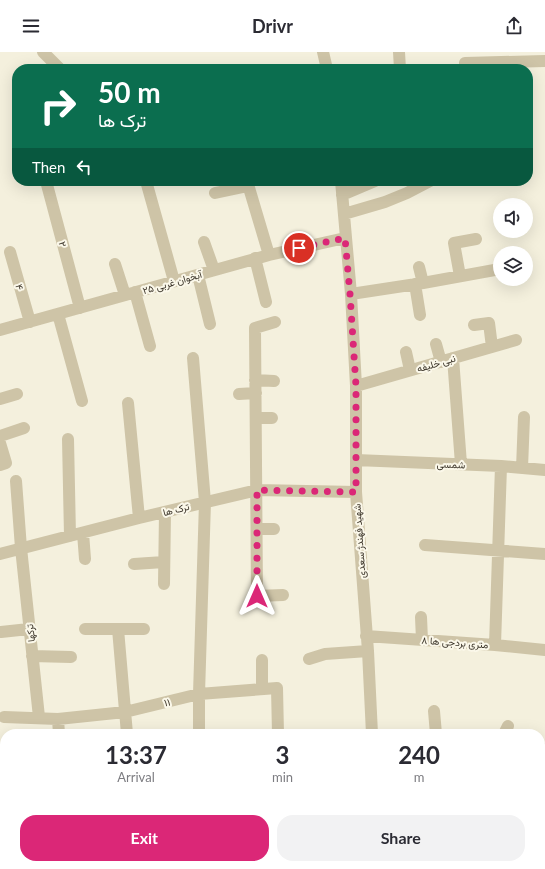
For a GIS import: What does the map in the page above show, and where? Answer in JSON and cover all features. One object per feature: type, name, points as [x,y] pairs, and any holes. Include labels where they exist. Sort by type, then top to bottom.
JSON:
[{"type":"street","points":[[43,52],[55,64]]},
{"type":"street","points":[[323,52],[326,64]]},
{"type":"street","points":[[399,52],[400,64]]},
{"type":"street","points":[[465,61],[545,61]]},
{"type":"street","name":"۲","points":[[47,186],[80,308]]},
{"type":"street","points":[[147,186],[174,281]]},
{"type":"street","points":[[215,193],[238,186]]},
{"type":"street","points":[[249,186],[268,255]]},
{"type":"street","name":"شهید فهندژ سعدی","points":[[341,186],[356,386],[356,492],[368,651],[372,729]]},
{"type":"street","points":[[342,195],[363,186]]},
{"type":"street","points":[[344,214],[384,202],[420,186]]},
{"type":"street","name":"آبخوان غربی ۲۵","points":[[0,330],[256,258],[345,238]]},
{"type":"street","points":[[460,276],[454,243],[476,239]]},
{"type":"street","points":[[204,242],[214,270]]},
{"type":"street","name":"۴","points":[[10,252],[30,322]]},
{"type":"street","points":[[256,258],[266,302]]},
{"type":"street","points":[[114,264],[130,294],[150,346]]},
{"type":"street","points":[[419,267],[420,315]]},
{"type":"street","points":[[350,294],[419,284],[493,270]]},
{"type":"street","points":[[198,275],[210,324]]},
{"type":"street","points":[[58,314],[82,401]]},
{"type":"street","points":[[275,322],[256,328],[257,596],[283,595]]},
{"type":"street","points":[[474,326],[489,323],[492,347]]},
{"type":"street","name":"نبی خلیفه","points":[[356,386],[516,340]]},
{"type":"street","points":[[436,344],[441,362]]},
{"type":"street","points":[[406,352],[410,370]]},
{"type":"street","points":[[193,358],[205,502],[199,729]]},
{"type":"street","points":[[453,358],[461,464]]},
{"type":"street","points":[[256,380],[274,381]]},
{"type":"street","points":[[239,394],[256,393]]},
{"type":"street","points":[[0,399],[16,394]]},
{"type":"street","points":[[128,403],[139,518]]},
{"type":"street","points":[[522,468],[524,417]]},
{"type":"street","points":[[256,418],[272,418]]},
{"type":"street","points":[[0,436],[24,428]]},
{"type":"street","points":[[68,439],[70,536]]},
{"type":"street","points":[[0,443],[6,463],[0,465]]},
{"type":"street","name":"شمسی","points":[[356,460],[502,466],[545,470]]},
{"type":"street","points":[[495,645],[502,466]]},
{"type":"street","name":"ترکها","points":[[16,481],[21,548],[39,718]]},
{"type":"street","name":"ترک ها","points":[[0,554],[139,518],[257,490],[356,492]]},
{"type":"street","points":[[164,584],[165,512]]},
{"type":"street","points":[[257,529],[274,529]]},
{"type":"street","points":[[83,532],[85,559]]},
{"type":"street","points":[[426,545],[545,554]]},
{"type":"street","points":[[134,564],[164,562]]},
{"type":"street","points":[[421,617],[422,640]]},
{"type":"street","points":[[1,632],[29,629]]},
{"type":"street","points":[[85,629],[144,629]]},
{"type":"street","points":[[118,629],[127,729]]},
{"type":"street","name":"۸ متری بردجی ها","points":[[366,636],[545,650]]},
{"type":"street","points":[[309,659],[325,654],[368,651]]},
{"type":"street","points":[[32,656],[71,657]]},
{"type":"street","points":[[262,660],[262,689]]},
{"type":"street","name":"۱۱","points":[[1,717],[58,719],[125,712],[199,694],[277,688],[278,729]]},
{"type":"street","points":[[434,711],[436,729]]},
{"type":"street","points":[[58,719],[59,729]]},
{"type":"route","points":[[257,596],[257,490],[356,492],[356,386],[345,238],[299,248]]}]
